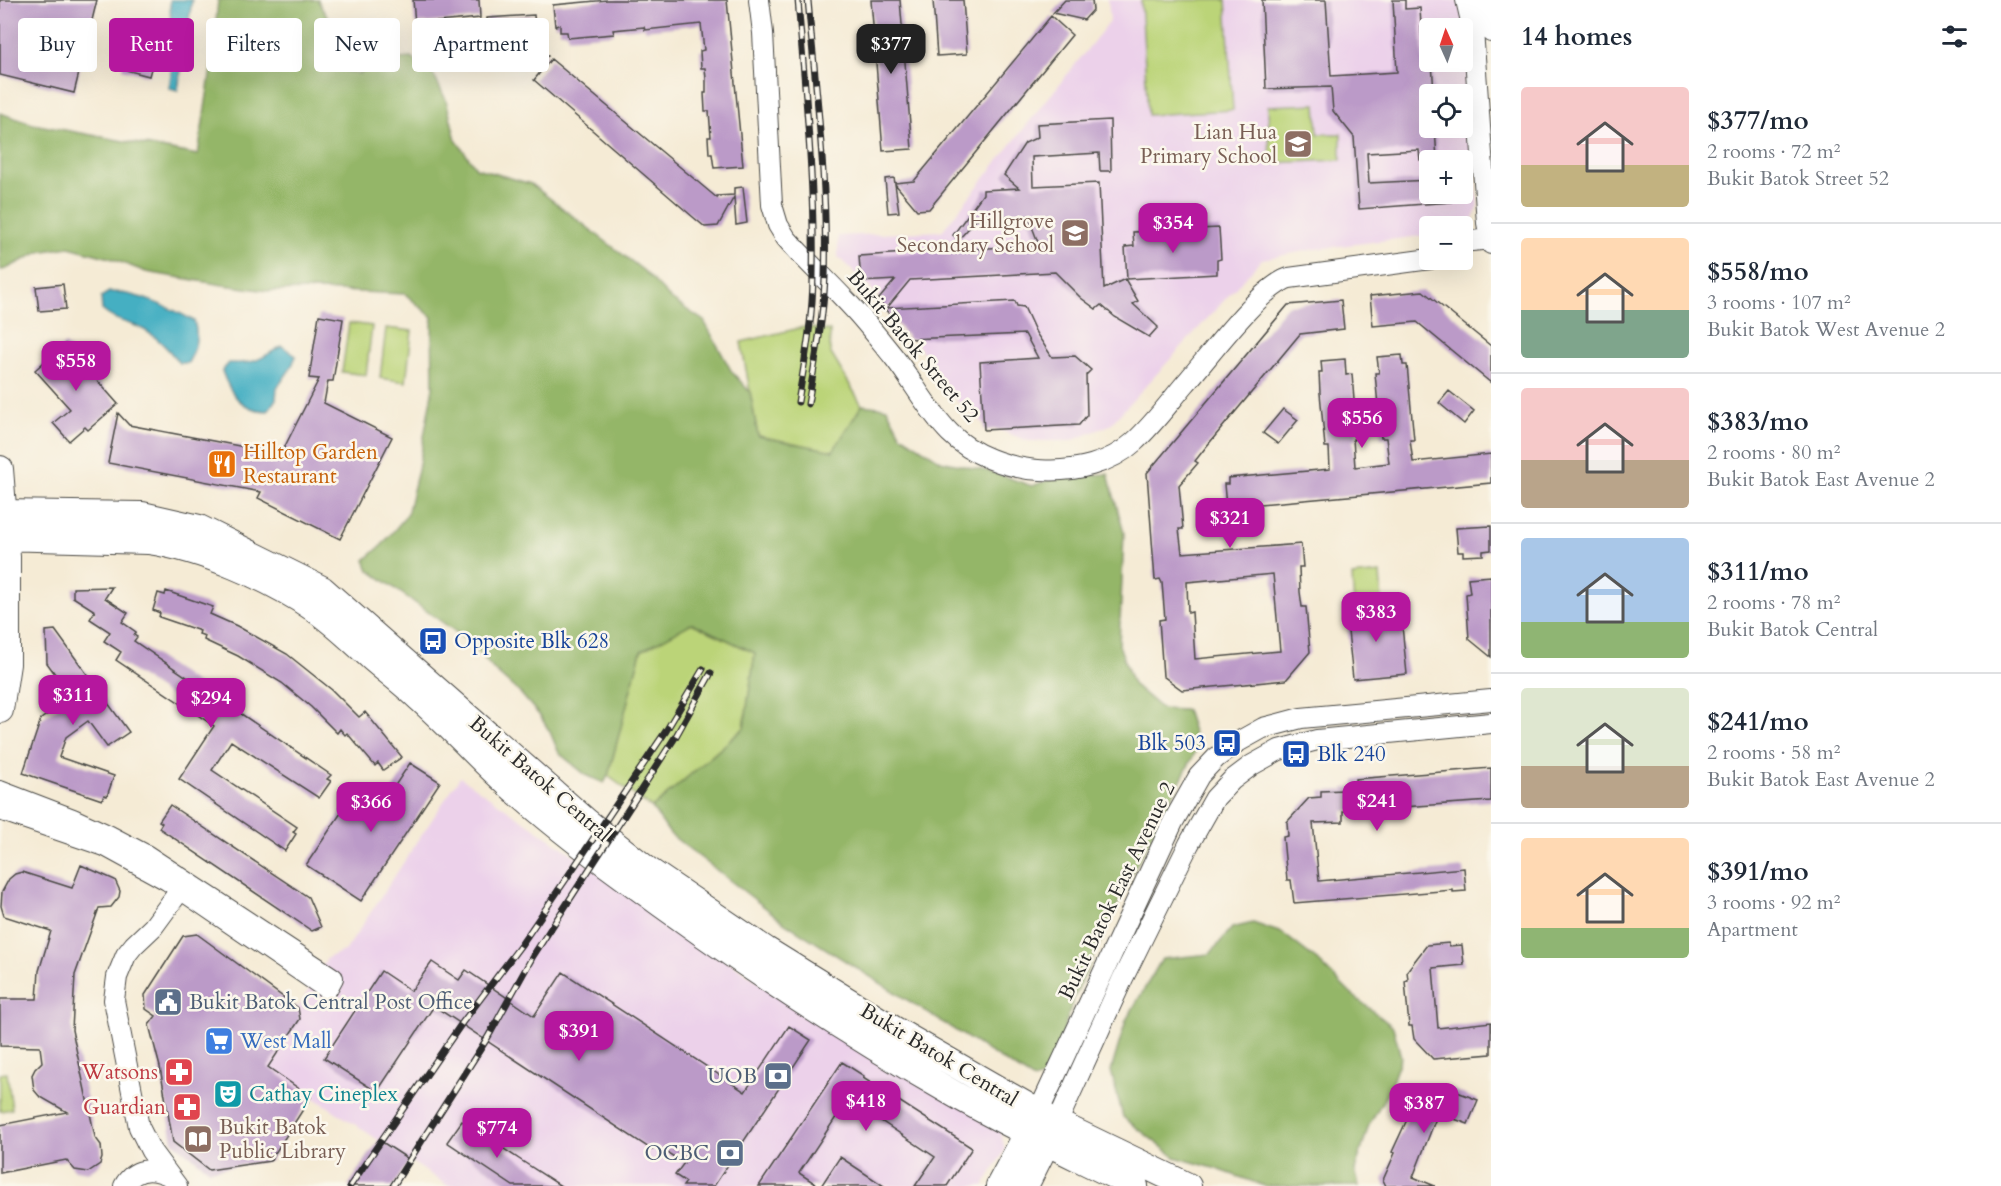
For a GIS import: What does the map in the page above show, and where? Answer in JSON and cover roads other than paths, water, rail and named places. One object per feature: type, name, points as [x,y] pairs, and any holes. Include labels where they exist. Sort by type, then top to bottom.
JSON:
[{"type":"main road","points":[[0,469],[7,664],[0,710]]},
{"type":"main road","name":"Bukit Batok Central","points":[[2,525],[169,544],[225,562],[279,588],[313,608],[418,696],[496,774],[545,818],[622,876],[738,958],[949,1091],[1043,1128],[999,1186]]},
{"type":"main road","points":[[1025,1186],[1043,1128]]},
{"type":"main road","points":[[1043,1128],[1135,1186]]},
{"type":"main road","points":[[1043,1128],[1188,1186]]},
{"type":"street","name":"Bukit Batok Street 52","points":[[759,0],[763,33],[772,205],[778,225],[786,238],[853,308],[887,348],[925,403],[951,434],[982,455],[1017,467],[1047,471],[1079,468],[1106,460],[1133,443],[1247,312],[1280,281],[1357,267],[1419,260]]},
{"type":"street","name":"Bukit Batok Street 52","points":[[768,0],[783,203],[788,221],[795,232],[868,309],[908,358],[933,396],[958,426],[987,445],[1019,457],[1047,461],[1077,458],[1102,451],[1126,435],[1239,305],[1264,280],[1276,272],[1287,267],[1419,247]]},
{"type":"street","points":[[1466,0],[1473,30],[1491,243]]},
{"type":"street","points":[[1484,0],[1491,32]]},
{"type":"street","points":[[1473,242],[1491,243]]},
{"type":"street","points":[[1473,250],[1491,243]]},
{"type":"street","name":"Bukit Batok East Avenue 2","points":[[1043,1128],[1173,822],[1199,776],[1216,758],[1236,743],[1263,728],[1301,718],[1491,700]]},
{"type":"street","name":"Bukit Batok East Avenue 2","points":[[1043,1128],[1123,978],[1189,844],[1215,798],[1232,780],[1279,750],[1317,740],[1491,723]]},
{"type":"street","points":[[0,791],[108,835],[330,983]]},
{"type":"street","points":[[0,810],[105,846],[177,881]]},
{"type":"street","points":[[173,1180],[151,1150],[139,1127],[114,1000],[117,977],[126,955],[134,945],[143,923],[177,881]]},
{"type":"street","points":[[127,1181],[139,1127]]},
{"type":"street","points":[[127,1181],[145,1170],[157,1170],[173,1180]]},
{"type":"water","points":[[170,0],[192,0],[189,18],[171,18]]},
{"type":"water","points":[[171,72],[181,72],[178,90],[169,88]]},
{"type":"water","points":[[109,292],[130,294],[165,306],[194,321],[196,342],[188,363],[179,363],[149,333],[114,318],[102,310],[101,297]]},
{"type":"water","points":[[282,346],[296,356],[291,368],[277,388],[276,399],[268,411],[251,408],[238,400],[222,371],[229,363],[252,361]]},
{"type":"railway","points":[[798,0],[809,137],[813,241],[812,307],[798,402]]},
{"type":"railway","points":[[808,0],[821,139],[825,208],[825,278],[808,404]]},
{"type":"railway","points":[[350,1186],[462,1023],[521,945],[666,731],[703,669]]},
{"type":"railway","points":[[393,1186],[488,1037],[533,956],[676,736],[711,673]]},
{"type":"place","name":"Lian Hua Primary School","points":[[1298,144]]},
{"type":"place","name":"Hillgrove Secondary School","points":[[1075,233]]},
{"type":"place","name":"Hilltop Garden Restaurant","points":[[222,464]]},
{"type":"place","name":"Opposite Blk 628","points":[[433,641]]},
{"type":"place","name":"Blk 503","points":[[1227,743]]},
{"type":"place","name":"Blk 240","points":[[1296,754]]},
{"type":"place","name":"Bukit Batok Central Post Office","points":[[168,1002]]},
{"type":"place","name":"West Mall","points":[[219,1041]]},
{"type":"place","name":"Watsons","points":[[179,1072]]},
{"type":"place","name":"UOB","points":[[778,1076]]},
{"type":"place","name":"Cathay Cineplex","points":[[228,1094]]},
{"type":"place","name":"Guardian","points":[[187,1107]]},
{"type":"place","name":"Bukit Batok Public Library","points":[[198,1139]]},
{"type":"place","name":"OCBC","points":[[730,1153]]}]
